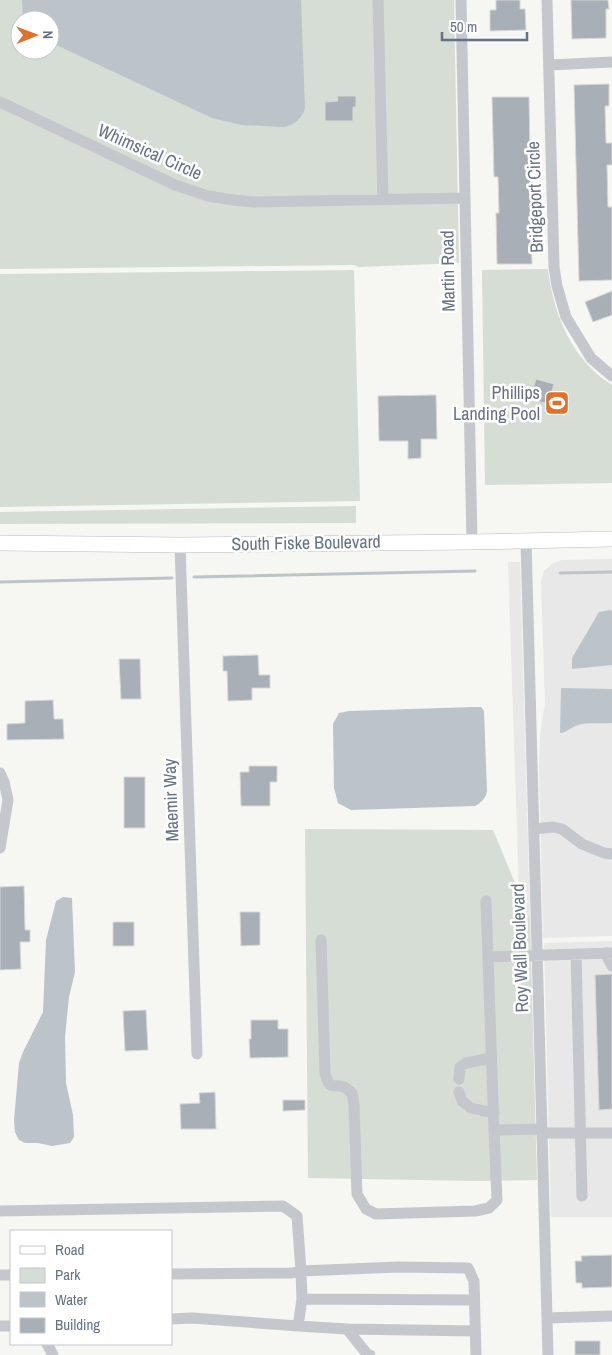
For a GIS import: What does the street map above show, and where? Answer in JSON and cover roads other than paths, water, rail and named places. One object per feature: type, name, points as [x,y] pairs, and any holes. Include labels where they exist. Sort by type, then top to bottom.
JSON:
[{"type":"main road","name":"South Fiske Boulevard","points":[[0,543],[180,545],[612,539]]},
{"type":"street","points":[[378,0],[383,200]]},
{"type":"street","name":"Martin Road","points":[[461,0],[472,542]]},
{"type":"street","name":"Bridgeport Circle","points":[[547,0],[554,267],[557,286],[566,316],[591,358],[612,376]]},
{"type":"street","points":[[549,65],[612,62]]},
{"type":"street","name":"Whimsical Circle","points":[[0,102],[175,185],[208,196],[254,202],[464,198]]},
{"type":"street","name":"Roy Wall Boulevard","points":[[526,541],[548,1355]]},
{"type":"street","name":"Maemir Way","points":[[180,545],[197,1054]]},
{"type":"street","points":[[0,773],[8,800],[0,848]]},
{"type":"street","points":[[534,829],[553,827],[562,829],[582,844],[612,854]]},
{"type":"street","points":[[321,940],[325,1073],[327,1082],[332,1086],[344,1087],[352,1093],[357,1194],[366,1209],[376,1214],[475,1211],[489,1208],[497,1200],[486,901]]},
{"type":"street","points":[[488,957],[608,953],[612,966]]},
{"type":"street","points":[[576,954],[582,1196]]},
{"type":"street","points":[[459,1078],[460,1068],[466,1063],[492,1058]]},
{"type":"street","points":[[459,1092],[462,1101],[471,1108],[494,1113]]},
{"type":"street","points":[[494,1130],[612,1133]]},
{"type":"street","points":[[0,1211],[283,1206],[297,1216],[302,1299],[298,1326]]},
{"type":"street","points":[[172,1274],[468,1268],[474,1281],[476,1355]]},
{"type":"street","points":[[302,1299],[474,1300]]},
{"type":"street","points":[[547,1318],[612,1316]]},
{"type":"street","points":[[172,1319],[192,1318],[347,1328],[475,1331]]},
{"type":"street","points":[[347,1328],[367,1354],[370,1355]]},
{"type":"water","points":[[22,0],[301,0],[304,112],[294,123],[283,127],[241,125],[212,118],[60,47],[60,10],[22,10]]},
{"type":"water","points":[[612,611],[612,665],[572,669],[572,658],[599,612]]},
{"type":"water","points":[[561,688],[612,689],[612,723],[582,724],[560,733]]},
{"type":"water","points":[[481,707],[484,711],[487,791],[484,798],[475,806],[351,810],[338,803],[334,788],[333,724],[339,713],[349,711]]},
{"type":"water","points":[[63,897],[72,898],[75,972],[69,997],[65,1037],[66,1083],[73,1115],[74,1137],[70,1143],[52,1146],[25,1143],[19,1140],[15,1132],[14,1120],[19,1063],[43,1012],[46,940],[56,901]]},
{"type":"waterway","points":[[194,577],[475,571]]},
{"type":"waterway","points":[[560,573],[612,572]]},
{"type":"waterway","points":[[0,582],[172,578]]},
{"type":"place","name":"Phillips Landing Pool","points":[[557,403]]}]
